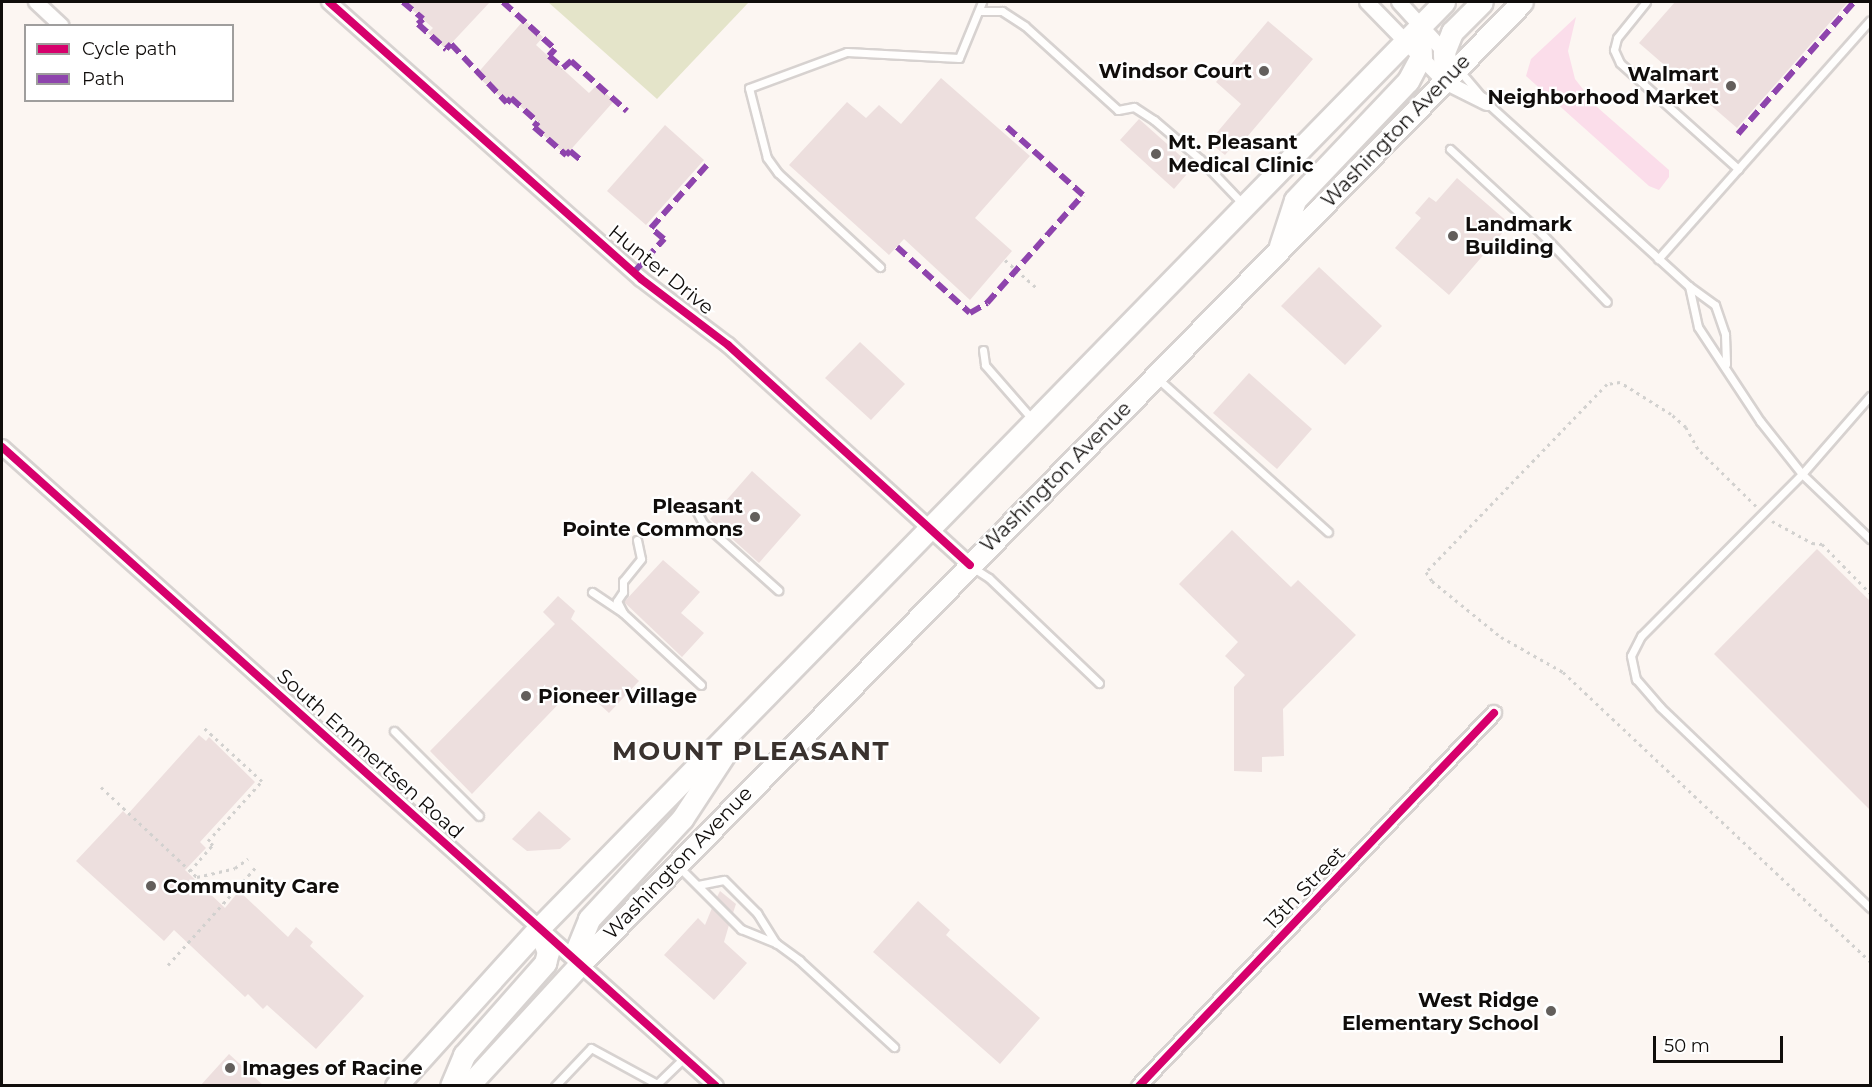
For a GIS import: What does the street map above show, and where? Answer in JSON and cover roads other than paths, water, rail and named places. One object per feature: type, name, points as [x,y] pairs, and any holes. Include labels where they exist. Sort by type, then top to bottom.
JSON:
[{"type":"main road","points":[[396,1086],[539,928],[932,529],[1444,2]]},
{"type":"main road","points":[[1451,75],[1444,52],[1452,32],[1482,2]]},
{"type":"main road","name":"Washington Avenue","points":[[474,1084],[580,964],[1522,2]]},
{"type":"main road","points":[[1279,249],[1295,200],[1408,81],[1421,57],[1420,25]]},
{"type":"main road","points":[[580,964],[577,949],[589,919],[682,819],[750,713]]},
{"type":"main road","points":[[451,1086],[464,1054],[545,963],[548,952],[539,928]]},
{"type":"street","points":[[36,2],[60,24]]},
{"type":"street","name":"Hunter Drive","points":[[330,2],[641,279],[728,345],[970,565]]},
{"type":"street","points":[[1367,2],[1421,57],[1451,75],[1487,103]]},
{"type":"street","points":[[1399,2],[1444,52]]},
{"type":"street","name":"South Emmertsen Road","points":[[2,447],[716,1086]]},
{"type":"street","name":"13th Street","points":[[1139,1086],[1494,713]]},
{"type":"lane","points":[[880,267],[778,173],[767,158],[749,88],[847,52],[959,58],[982,2]]},
{"type":"lane","points":[[1646,2],[1617,38],[1614,50],[1620,63],[1738,169]]},
{"type":"lane","points":[[980,11],[1002,11],[1118,110],[1134,107],[1149,116],[1200,159],[1245,206]]},
{"type":"lane","points":[[1658,259],[1870,20]]},
{"type":"lane","points":[[1487,103],[1658,259],[1715,305],[1725,334],[1726,364]]},
{"type":"lane","points":[[1450,149],[1541,233],[1607,302]]},
{"type":"lane","points":[[1689,286],[1698,327],[1726,364],[1760,421],[1802,474],[1870,539]]},
{"type":"lane","points":[[982,350],[985,365],[1035,422]]},
{"type":"lane","points":[[1155,377],[1328,532]]},
{"type":"lane","points":[[1870,396],[1802,474],[1641,636],[1631,656],[1636,679],[1660,707],[1870,908]]},
{"type":"lane","points":[[696,510],[703,523],[778,590]]},
{"type":"lane","points":[[623,613],[616,601],[623,592],[623,581],[641,559],[637,540]]},
{"type":"lane","points":[[970,565],[989,578],[1099,683]]},
{"type":"lane","points":[[592,592],[623,613],[701,685]]},
{"type":"lane","points":[[394,731],[479,816]]},
{"type":"lane","points":[[676,865],[698,885],[710,902],[741,929],[776,943]]},
{"type":"lane","points":[[698,885],[724,880],[757,913],[776,943],[894,1047]]},
{"type":"lane","points":[[555,1086],[591,1048],[657,1085],[685,1058]]},
{"type":"place","name":"Windsor Court","points":[[1264,71]]},
{"type":"place","name":"Walmart Neighborhood Market","points":[[1731,86]]},
{"type":"place","name":"Mt. Pleasant Medical Clinic","points":[[1156,154]]},
{"type":"place","name":"Landmark Building","points":[[1453,236]]},
{"type":"place","name":"Pleasant Pointe Commons","points":[[755,517]]},
{"type":"place","name":"Pioneer Village","points":[[526,696]]},
{"type":"place","name":"Community Care","points":[[151,886]]},
{"type":"place","name":"West Ridge Elementary School","points":[[1551,1011]]},
{"type":"place","name":"Images of Racine","points":[[230,1068]]},
{"type":"district","name":"MOUNT PLEASANT","points":[[751,752]]}]
